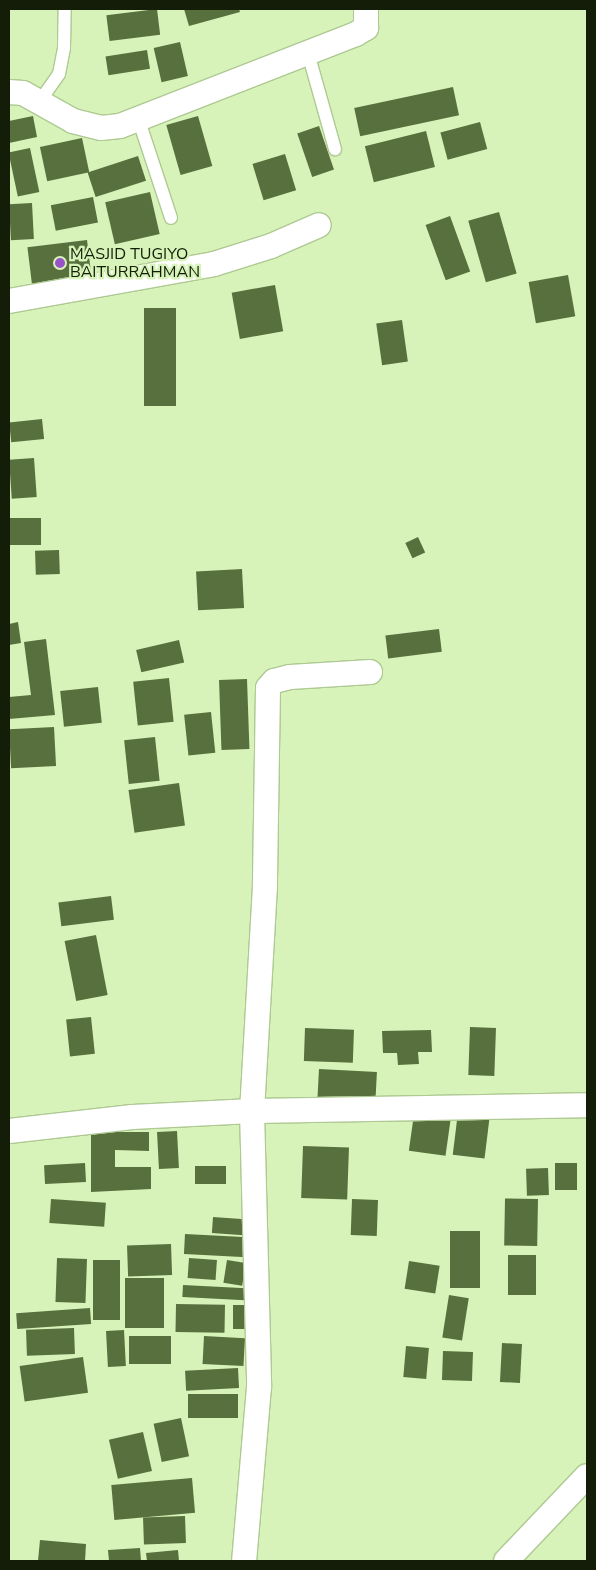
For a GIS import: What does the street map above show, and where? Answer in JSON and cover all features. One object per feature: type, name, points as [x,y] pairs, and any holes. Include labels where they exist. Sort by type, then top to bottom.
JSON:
[{"type":"street","points":[[9,92],[23,93],[73,121],[101,128],[139,120],[366,28],[366,9]]},
{"type":"street","points":[[9,301],[214,264],[271,246],[319,224]]},
{"type":"street","points":[[244,1561],[259,1387],[252,1111],[265,886],[268,688],[274,681],[290,677],[370,672]]},
{"type":"street","points":[[9,1132],[132,1117],[252,1111],[587,1105]]},
{"type":"street","points":[[506,1561],[587,1476]]},
{"type":"lane","points":[[40,101],[59,74],[64,48],[65,9]]},
{"type":"lane","points":[[308,53],[335,149]]},
{"type":"lane","points":[[139,120],[171,218]]},
{"type":"building","points":[[157,9],[160,35],[110,41],[106,15]]},
{"type":"building","points":[[184,9],[239,9],[240,12],[189,26]]},
{"type":"building","points":[[180,42],[188,76],[162,82],[154,48]]},
{"type":"building","points":[[147,50],[150,69],[108,75],[106,57]]},
{"type":"building","points":[[453,87],[459,115],[360,136],[354,108]]},
{"type":"building","points":[[33,116],[37,137],[9,143],[9,121]]},
{"type":"building","points":[[198,116],[212,166],[181,175],[166,125]]},
{"type":"building","points":[[480,122],[487,149],[448,160],[440,133]]},
{"type":"building","points":[[319,126],[334,169],[312,177],[297,133]]},
{"type":"building","points":[[426,131],[435,167],[374,182],[365,146]]},
{"type":"building","points":[[82,138],[89,172],[47,181],[40,147]]},
{"type":"building","points":[[30,148],[39,192],[18,197],[9,152]]},
{"type":"building","points":[[285,154],[296,190],[264,200],[252,164]]},
{"type":"building","points":[[138,156],[146,181],[96,197],[88,172]]},
{"type":"building","points":[[150,192],[160,234],[115,244],[105,202]]},
{"type":"building","points":[[93,197],[98,223],[56,231],[51,205]]},
{"type":"building","points":[[32,203],[34,239],[11,240],[9,204]]},
{"type":"building","points":[[499,212],[517,274],[486,282],[468,221]]},
{"type":"building","points":[[450,216],[470,271],[446,280],[426,225]]},
{"type":"building","name":"MASJID TUGIYO BAITURRAHMAN","points":[[87,240],[92,279],[32,286],[27,247]]},
{"type":"building","points":[[568,275],[575,316],[536,323],[529,282]]},
{"type":"building","points":[[275,285],[283,331],[240,339],[232,293]]},
{"type":"building","points":[[144,308],[176,308],[176,406],[144,406]]},
{"type":"building","points":[[402,320],[408,362],[382,365],[376,324]]},
{"type":"building","points":[[42,419],[44,439],[11,442],[9,422]]},
{"type":"building","points":[[34,458],[37,497],[12,499],[9,460]]},
{"type":"building","points":[[9,518],[41,518],[41,545],[9,545]]},
{"type":"building","points":[[418,537],[425,552],[412,558],[405,543]]},
{"type":"building","points":[[59,550],[60,574],[36,575],[35,551]]},
{"type":"building","points":[[242,569],[244,608],[198,610],[196,571]]},
{"type":"building","points":[[18,622],[21,643],[9,645],[9,624]]},
{"type":"building","points":[[439,629],[442,652],[388,658],[385,636]]},
{"type":"building","points":[[46,639],[55,715],[9,719],[9,697],[31,695],[24,642]]},
{"type":"building","points":[[179,640],[184,662],[141,672],[136,650]]},
{"type":"building","points":[[169,678],[174,722],[138,726],[133,682]]},
{"type":"building","points":[[247,679],[249,749],[221,750],[219,680]]},
{"type":"building","points":[[98,687],[102,723],[64,727],[60,691]]},
{"type":"building","points":[[211,712],[215,753],[188,756],[184,715]]},
{"type":"building","points":[[54,727],[56,766],[11,768],[9,729]]},
{"type":"building","points":[[155,737],[160,781],[129,784],[124,740]]},
{"type":"building","points":[[179,783],[185,826],[134,833],[128,790]]},
{"type":"building","points":[[111,896],[114,920],[61,926],[58,902]]},
{"type":"building","points":[[96,935],[108,995],[76,1001],[65,941]]},
{"type":"building","points":[[91,1017],[95,1054],[70,1056],[66,1020]]},
{"type":"building","points":[[470,1027],[496,1028],[494,1076],[468,1075]]},
{"type":"building","points":[[305,1028],[354,1030],[353,1063],[304,1061]]},
{"type":"building","points":[[431,1030],[432,1052],[418,1052],[419,1064],[398,1065],[397,1053],[383,1053],[382,1031]]},
{"type":"building","points":[[319,1069],[377,1072],[375,1102],[317,1099]]},
{"type":"building","points":[[458,1112],[490,1116],[485,1159],[453,1155]]},
{"type":"building","points":[[414,1114],[451,1119],[445,1156],[409,1151]]},
{"type":"building","points":[[177,1131],[179,1168],[159,1169],[157,1132]]},
{"type":"building","points":[[91,1132],[149,1132],[149,1151],[115,1150],[115,1167],[151,1167],[151,1189],[91,1192]]},
{"type":"building","points":[[303,1146],[349,1148],[347,1200],[301,1198]]},
{"type":"building","points":[[85,1163],[86,1182],[45,1184],[44,1165]]},
{"type":"building","points":[[555,1163],[577,1163],[577,1190],[555,1190]]},
{"type":"building","points":[[195,1166],[226,1166],[226,1184],[195,1184]]},
{"type":"building","points":[[548,1168],[549,1195],[527,1196],[526,1169]]},
{"type":"building","points":[[505,1198],[538,1199],[537,1246],[504,1245]]},
{"type":"building","points":[[51,1199],[106,1203],[104,1227],[49,1223]]},
{"type":"building","points":[[352,1199],[378,1200],[377,1236],[351,1235]]},
{"type":"building","points":[[213,1217],[245,1219],[244,1235],[212,1233]]},
{"type":"building","points":[[450,1231],[480,1231],[480,1288],[450,1288]]},
{"type":"building","points":[[185,1234],[248,1237],[247,1257],[184,1254]]},
{"type":"building","points":[[171,1244],[172,1275],[128,1277],[127,1246]]},
{"type":"building","points":[[508,1255],[536,1255],[536,1295],[508,1295]]},
{"type":"building","points":[[57,1258],[87,1259],[85,1303],[55,1302]]},
{"type":"building","points":[[189,1258],[217,1260],[216,1280],[188,1278]]},
{"type":"building","points":[[93,1260],[120,1260],[120,1320],[93,1320]]},
{"type":"building","points":[[227,1260],[246,1263],[242,1286],[223,1283]]},
{"type":"building","points":[[409,1261],[440,1266],[435,1294],[405,1289]]},
{"type":"building","points":[[125,1278],[164,1278],[164,1328],[125,1328]]},
{"type":"building","points":[[183,1285],[246,1288],[245,1300],[182,1297]]},
{"type":"building","points":[[449,1295],[469,1298],[462,1341],[442,1337]]},
{"type":"building","points":[[176,1304],[225,1305],[225,1333],[176,1332]]},
{"type":"building","points":[[233,1305],[245,1305],[245,1329],[233,1329]]},
{"type":"building","points":[[90,1308],[91,1324],[17,1329],[16,1313]]},
{"type":"building","points":[[74,1328],[75,1354],[27,1356],[26,1330]]},
{"type":"building","points":[[124,1330],[126,1366],[108,1367],[106,1331]]},
{"type":"building","points":[[129,1336],[171,1336],[171,1364],[129,1364]]},
{"type":"building","points":[[204,1336],[245,1338],[243,1366],[203,1364]]},
{"type":"building","points":[[502,1343],[522,1344],[520,1383],[500,1382]]},
{"type":"building","points":[[406,1346],[429,1348],[426,1379],[403,1377]]},
{"type":"building","points":[[443,1351],[473,1352],[472,1381],[442,1380]]},
{"type":"building","points":[[83,1357],[88,1393],[25,1402],[20,1366]]},
{"type":"building","points":[[238,1368],[239,1388],[186,1391],[185,1371]]},
{"type":"building","points":[[188,1394],[238,1394],[238,1418],[188,1418]]},
{"type":"building","points":[[181,1418],[189,1456],[162,1462],[154,1424]]},
{"type":"building","points":[[143,1432],[152,1471],[118,1479],[109,1440]]},
{"type":"building","points":[[192,1478],[195,1513],[114,1520],[111,1485]]},
{"type":"building","points":[[185,1516],[186,1543],[144,1544],[143,1517]]},
{"type":"building","points":[[40,1540],[86,1544],[85,1561],[38,1561]]},
{"type":"building","points":[[140,1548],[141,1561],[109,1561],[108,1550]]},
{"type":"building","points":[[178,1550],[179,1561],[147,1561],[146,1553]]},
{"type":"place","name":"MASJID TUGIYO BAITURRAHMAN","points":[[60,263]]}]
